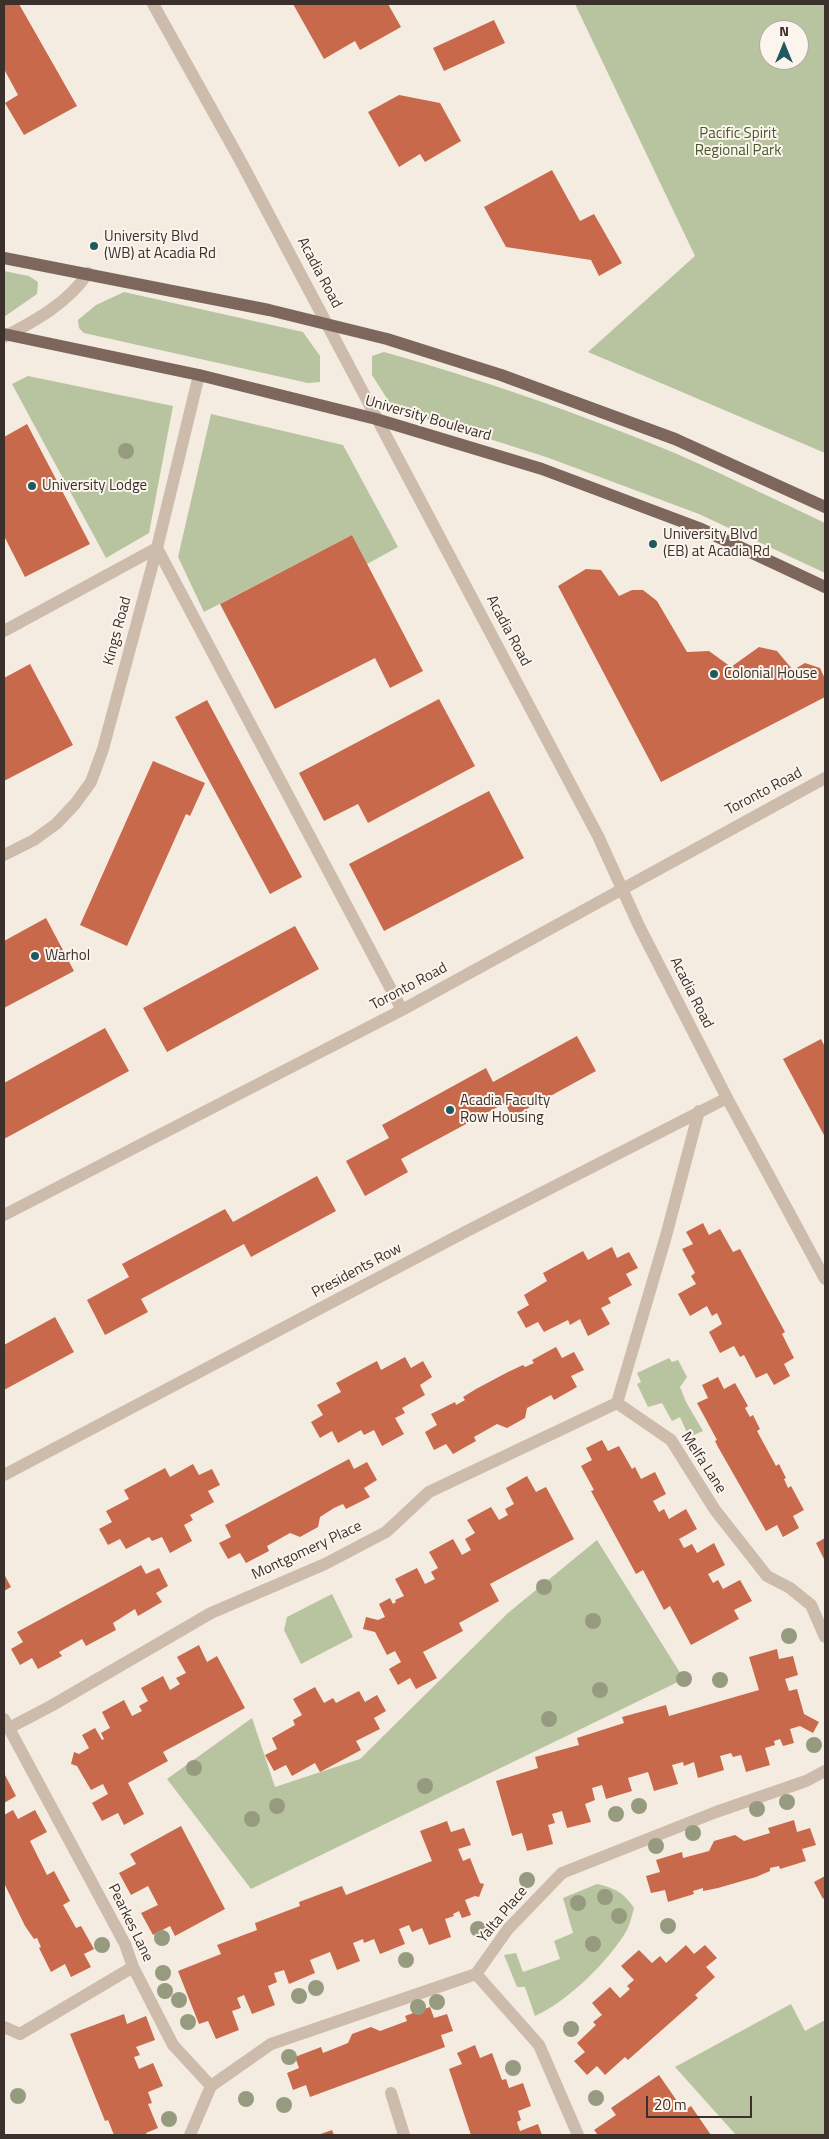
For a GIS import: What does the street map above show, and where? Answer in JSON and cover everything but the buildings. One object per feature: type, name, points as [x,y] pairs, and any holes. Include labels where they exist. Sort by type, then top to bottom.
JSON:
[{"type":"main road","points":[[4,258],[327,324],[396,341],[501,375],[675,439],[825,507]]},
{"type":"main road","name":"University Boulevard","points":[[5,336],[199,375],[376,419],[542,470],[699,528],[825,587]]},
{"type":"street","name":"Acadia Road","points":[[153,4],[240,160],[589,819],[639,926],[727,1098],[825,1279]]},
{"type":"street","points":[[5,336],[36,320],[77,289],[88,274]]},
{"type":"street","name":"Kings Road","points":[[4,856],[34,840],[56,824],[75,804],[91,782],[103,749],[157,548],[199,375]]},
{"type":"street","points":[[4,631],[157,548],[402,1010]]},
{"type":"street","name":"Toronto Road","points":[[4,1215],[402,1010],[825,778]]},
{"type":"street","name":"Presidents Row","points":[[4,1475],[459,1235],[727,1098]]},
{"type":"street","points":[[616,1404],[666,1236],[700,1112]]},
{"type":"street","name":"Melfa Lane","points":[[616,1404],[671,1440],[715,1510],[767,1576],[790,1588],[811,1605],[825,1637]]},
{"type":"street","name":"Montgomery Place","points":[[6,1724],[51,1706],[211,1612],[326,1564],[386,1532],[428,1492],[616,1404]]},
{"type":"street","name":"Pearkes Lane","points":[[6,1724],[126,1944],[133,1967],[173,2046],[211,2086]]},
{"type":"street","name":"Yalta Place","points":[[476,1974],[508,1929],[562,1872],[716,1812],[806,1781],[825,1771]]},
{"type":"street","points":[[4,2027],[20,2034],[133,1967]]},
{"type":"street","points":[[190,2135],[211,2086],[271,2044],[476,1974],[539,2046],[578,2135]]},
{"type":"street","points":[[391,2093],[404,2135]]},
{"type":"green space","name":"Pacific Spirit Regional Park","points":[[575,4],[825,4],[825,453],[588,352],[695,256]]},
{"type":"green space","points":[[4,271],[29,276],[38,282],[37,294],[4,317]]},
{"type":"green space","points":[[124,292],[303,332],[320,356],[320,382],[308,383],[84,333],[79,328],[78,320],[96,305]]},
{"type":"green space","points":[[384,352],[532,398],[605,425],[677,454],[825,523],[825,573],[699,514],[549,458],[393,408],[372,375],[372,356]]},
{"type":"green space","points":[[28,376],[173,406],[149,533],[106,558],[12,384]]},
{"type":"green space","points":[[211,414],[343,445],[398,547],[367,564],[352,535],[204,612],[178,557]]},
{"type":"green space","points":[[669,1358],[672,1362],[678,1360],[687,1377],[680,1387],[686,1402],[703,1431],[689,1437],[680,1417],[672,1421],[662,1403],[648,1407],[637,1384],[641,1382],[637,1373]]},
{"type":"green space","points":[[597,1540],[684,1679],[251,1889],[167,1779],[252,1718],[275,1787],[360,1759],[508,1613]]},
{"type":"green space","points":[[332,1594],[353,1637],[301,1664],[284,1630],[287,1617]]},
{"type":"green space","points":[[597,1884],[618,1892],[627,1898],[634,1908],[627,1930],[610,1955],[586,1979],[560,2001],[535,2016],[525,1987],[517,1987],[504,1955],[516,1953],[523,1972],[560,1959],[554,1941],[573,1933],[563,1898]]},
{"type":"green space","points":[[791,2004],[805,2031],[825,2020],[825,2135],[736,2135],[675,2067]]},
{"type":"place","name":"University Blvd (WB) at Acadia Rd","points":[[94,246]]},
{"type":"place","name":"University Lodge","points":[[32,486]]},
{"type":"place","name":"University Blvd (EB) at Acadia Rd","points":[[653,544]]},
{"type":"place","name":"Colonial House","points":[[714,674]]},
{"type":"place","name":"Warhol","points":[[35,956]]},
{"type":"place","name":"Acadia Faculty Row Housing","points":[[450,1110]]}]
